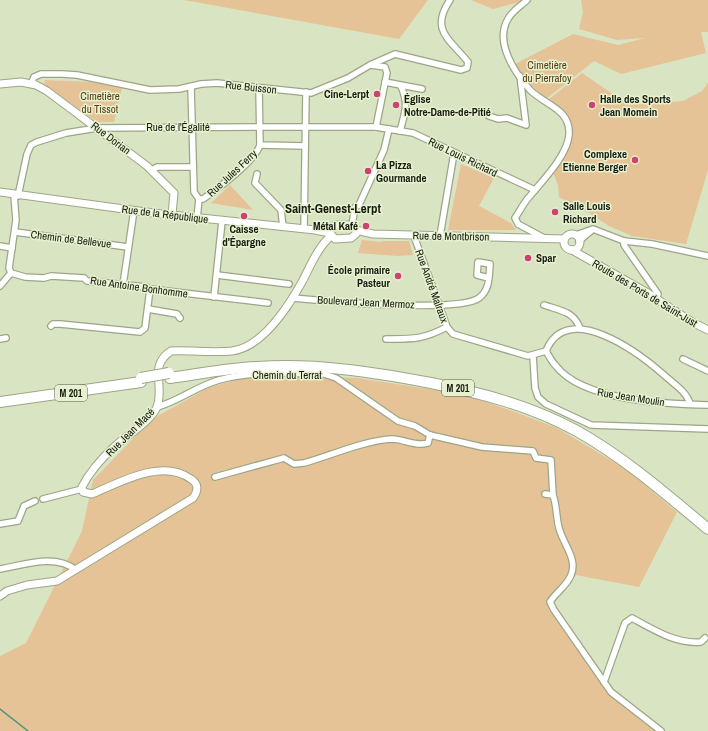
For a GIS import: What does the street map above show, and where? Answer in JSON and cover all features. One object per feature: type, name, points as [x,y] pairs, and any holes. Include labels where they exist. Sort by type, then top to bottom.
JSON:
[{"type":"highway","name":"M 201","points":[[170,376],[243,363],[312,362],[386,370],[495,392],[557,415],[611,446],[656,478],[708,521]]},
{"type":"highway","name":"M 201","points":[[0,397],[236,368],[318,366],[390,375],[493,397],[534,411],[578,432],[640,473],[708,529]]},
{"type":"highway","name":"M 201","points":[[0,402],[141,380]]},
{"type":"main road","name":"Rue Dorian","points":[[0,84],[21,82],[31,84],[47,91],[97,128],[152,170],[174,193],[172,214]]},
{"type":"main road","points":[[0,192],[16,196]]},
{"type":"main road","points":[[0,196],[16,196]]},
{"type":"main road","name":"Rue de la République","points":[[16,196],[222,221],[315,230],[332,234]]},
{"type":"main road","points":[[332,234],[338,225],[354,231]]},
{"type":"main road","points":[[332,234],[354,231]]},
{"type":"main road","name":"Rue de Montbrison","points":[[354,231],[365,237],[373,234],[544,238],[564,242]]},
{"type":"main road","name":"Rue Jean Macé","points":[[82,489],[84,484],[113,448],[149,417],[157,407],[158,363],[164,356],[170,351],[232,351],[254,341],[279,318],[293,298],[323,245],[332,234]]},
{"type":"main road","points":[[564,242],[569,235],[578,240],[582,255]]},
{"type":"main road","name":"Rue de Montbrison","points":[[530,238],[564,242]]},
{"type":"main road","points":[[572,250],[576,248],[578,240]]},
{"type":"main road","name":"Route des Ports de Saint-Just","points":[[564,242],[572,250],[656,299],[692,322],[708,330]]},
{"type":"main road","points":[[0,596],[7,591],[27,585],[57,581],[180,508],[193,498],[197,492],[195,482],[188,477],[160,470],[144,474],[92,494],[86,493],[82,489]]},
{"type":"street","name":"Rue Buisson","points":[[31,84],[34,77],[41,74],[77,75],[150,90],[191,87],[201,84],[217,84],[312,93],[348,78],[370,65],[395,54],[461,70],[467,68],[468,62],[444,36],[441,27],[442,17],[450,0]]},
{"type":"street","points":[[527,0],[508,19],[503,36],[505,48],[520,76],[531,90],[561,112],[567,119],[569,127],[569,137],[565,148],[541,185],[535,190],[515,218],[518,224],[544,238]]},
{"type":"street","points":[[370,65],[385,67],[387,73],[376,127]]},
{"type":"street","points":[[489,116],[498,119],[507,118],[526,125],[520,76]]},
{"type":"street","points":[[385,82],[422,89]]},
{"type":"street","points":[[400,131],[407,106],[406,98],[401,86]]},
{"type":"street","points":[[191,87],[194,192],[201,199],[197,218]]},
{"type":"street","points":[[260,88],[260,145],[305,146]]},
{"type":"street","points":[[304,229],[304,128],[306,92]]},
{"type":"street","name":"Rue Louis Richard","points":[[304,128],[376,127],[413,133],[535,190]]},
{"type":"street","name":"Rue de l'Égalité","points":[[16,196],[27,154],[32,145],[36,142],[66,133],[97,128],[304,128]]},
{"type":"street","points":[[354,231],[355,207],[359,205],[384,150],[389,129]]},
{"type":"street","name":"Rue Jules Ferry","points":[[201,199],[252,158],[260,145]]},
{"type":"street","points":[[440,236],[454,153]]},
{"type":"street","points":[[152,170],[157,167],[193,166]]},
{"type":"street","points":[[257,174],[255,183],[281,210],[283,227]]},
{"type":"street","points":[[0,286],[11,273],[9,268],[15,232],[16,196]]},
{"type":"street","points":[[123,284],[134,210]]},
{"type":"street","points":[[214,297],[222,221]]},
{"type":"street","points":[[578,240],[593,230],[624,241],[652,244],[708,256]]},
{"type":"street","name":"Chemin de Bellevue","points":[[15,232],[128,247]]},
{"type":"street","name":"Rue André Malraux","points":[[414,236],[447,327],[453,334],[532,356]]},
{"type":"street","points":[[624,241],[624,245],[658,294],[656,299]]},
{"type":"street","points":[[0,246],[12,248]]},
{"type":"street","name":"Rue Antoine Bonhomme","points":[[11,273],[25,277],[44,278],[50,276],[84,278],[87,281],[146,286],[150,289],[268,303]]},
{"type":"street","points":[[217,275],[289,284]]},
{"type":"street","name":"Boulevard Jean Mermoz","points":[[293,298],[440,306],[478,299],[485,292],[489,278]]},
{"type":"street","points":[[51,326],[53,324],[60,324],[140,332],[144,328],[150,289]]},
{"type":"street","points":[[544,305],[568,313],[576,318],[580,328]]},
{"type":"street","points":[[148,309],[177,314],[180,318]]},
{"type":"street","points":[[386,339],[417,340],[432,335],[447,327]]},
{"type":"street","points":[[690,404],[689,400],[680,390],[642,357],[606,336],[580,328],[560,332],[550,340],[546,351],[532,356],[535,388],[538,397],[546,404],[591,425],[708,429]]},
{"type":"street","name":"Rue Jean Moulin","points":[[546,351],[557,368],[575,381],[595,392],[617,397],[690,404],[708,404]]},
{"type":"street","points":[[684,359],[708,371]]},
{"type":"street","name":"Chemin du Terrat","points":[[157,407],[170,403],[195,388],[219,380],[245,375],[324,374],[336,378],[383,413],[398,421],[415,426],[430,435],[482,447],[533,451],[536,458],[551,460],[553,495]]},
{"type":"street","points":[[215,477],[284,458],[294,464],[304,463],[373,442],[392,439],[421,445],[428,443],[430,435]]},
{"type":"street","points":[[43,499],[82,489]]},
{"type":"street","points":[[545,494],[553,495],[559,528],[573,560],[572,574],[567,584],[550,602],[611,692],[661,731]]},
{"type":"street","points":[[0,524],[18,521],[24,506],[35,501]]},
{"type":"street","points":[[0,570],[59,561],[76,570]]},
{"type":"street","points":[[604,682],[625,623],[632,618],[675,639],[692,643],[701,642],[705,638]]},
{"type":"green space","points":[[184,0],[428,0],[399,39]]},
{"type":"green space","points":[[471,0],[527,0],[493,9]]},
{"type":"green space","name":"Cimetière du Pierrafoy","points":[[581,0],[708,0],[708,32],[701,32],[706,53],[621,74],[594,61],[546,99],[530,84],[515,64],[573,34],[618,45],[645,38],[617,40],[579,29],[583,12]]},
{"type":"green space","name":"Complexe Etienne Berger","points":[[582,73],[629,105],[683,101],[702,91],[708,83],[708,170],[686,244],[632,236],[609,226],[589,213],[559,197],[558,185],[553,172],[566,150],[572,133],[571,126],[567,118],[548,100]]},
{"type":"green space","name":"Cimetière du Tissot","points":[[45,80],[91,82],[122,88],[114,122],[97,122],[44,84]]},
{"type":"green space","points":[[461,164],[494,178],[479,206],[511,223],[516,230],[448,230]]},
{"type":"green space","points":[[230,185],[253,210],[211,203]]},
{"type":"green space","points":[[362,240],[381,242],[409,241],[413,255],[398,256],[358,253]]},
{"type":"green space","points":[[297,376],[357,378],[462,394],[515,412],[557,428],[626,469],[677,512],[639,587],[576,575],[549,601],[612,693],[658,731],[0,731],[0,656],[26,643],[82,531],[93,480],[152,419],[210,387],[244,378]]},
{"type":"waterway","points":[[0,709],[28,731]]},
{"type":"place","name":"Cine-Lerpt","points":[[377,94]]},
{"type":"place","name":"Église Notre-Dame-de-Pitié","points":[[396,105]]},
{"type":"place","name":"Halle des Sports Jean Momein","points":[[592,105]]},
{"type":"place","name":"Complexe Etienne Berger","points":[[635,160]]},
{"type":"place","name":"La Pizza Gourmande","points":[[368,171]]},
{"type":"place","name":"Salle Louis Richard","points":[[555,212]]},
{"type":"place","name":"Caisse d'Épargne","points":[[244,216]]},
{"type":"place","name":"Métal Kafé","points":[[366,226]]},
{"type":"place","name":"Spar","points":[[528,258]]},
{"type":"place","name":"École primaire Pasteur","points":[[398,276]]},
{"type":"district","name":"Saint-Genest-Lerpt","points":[[333,208]]}]
